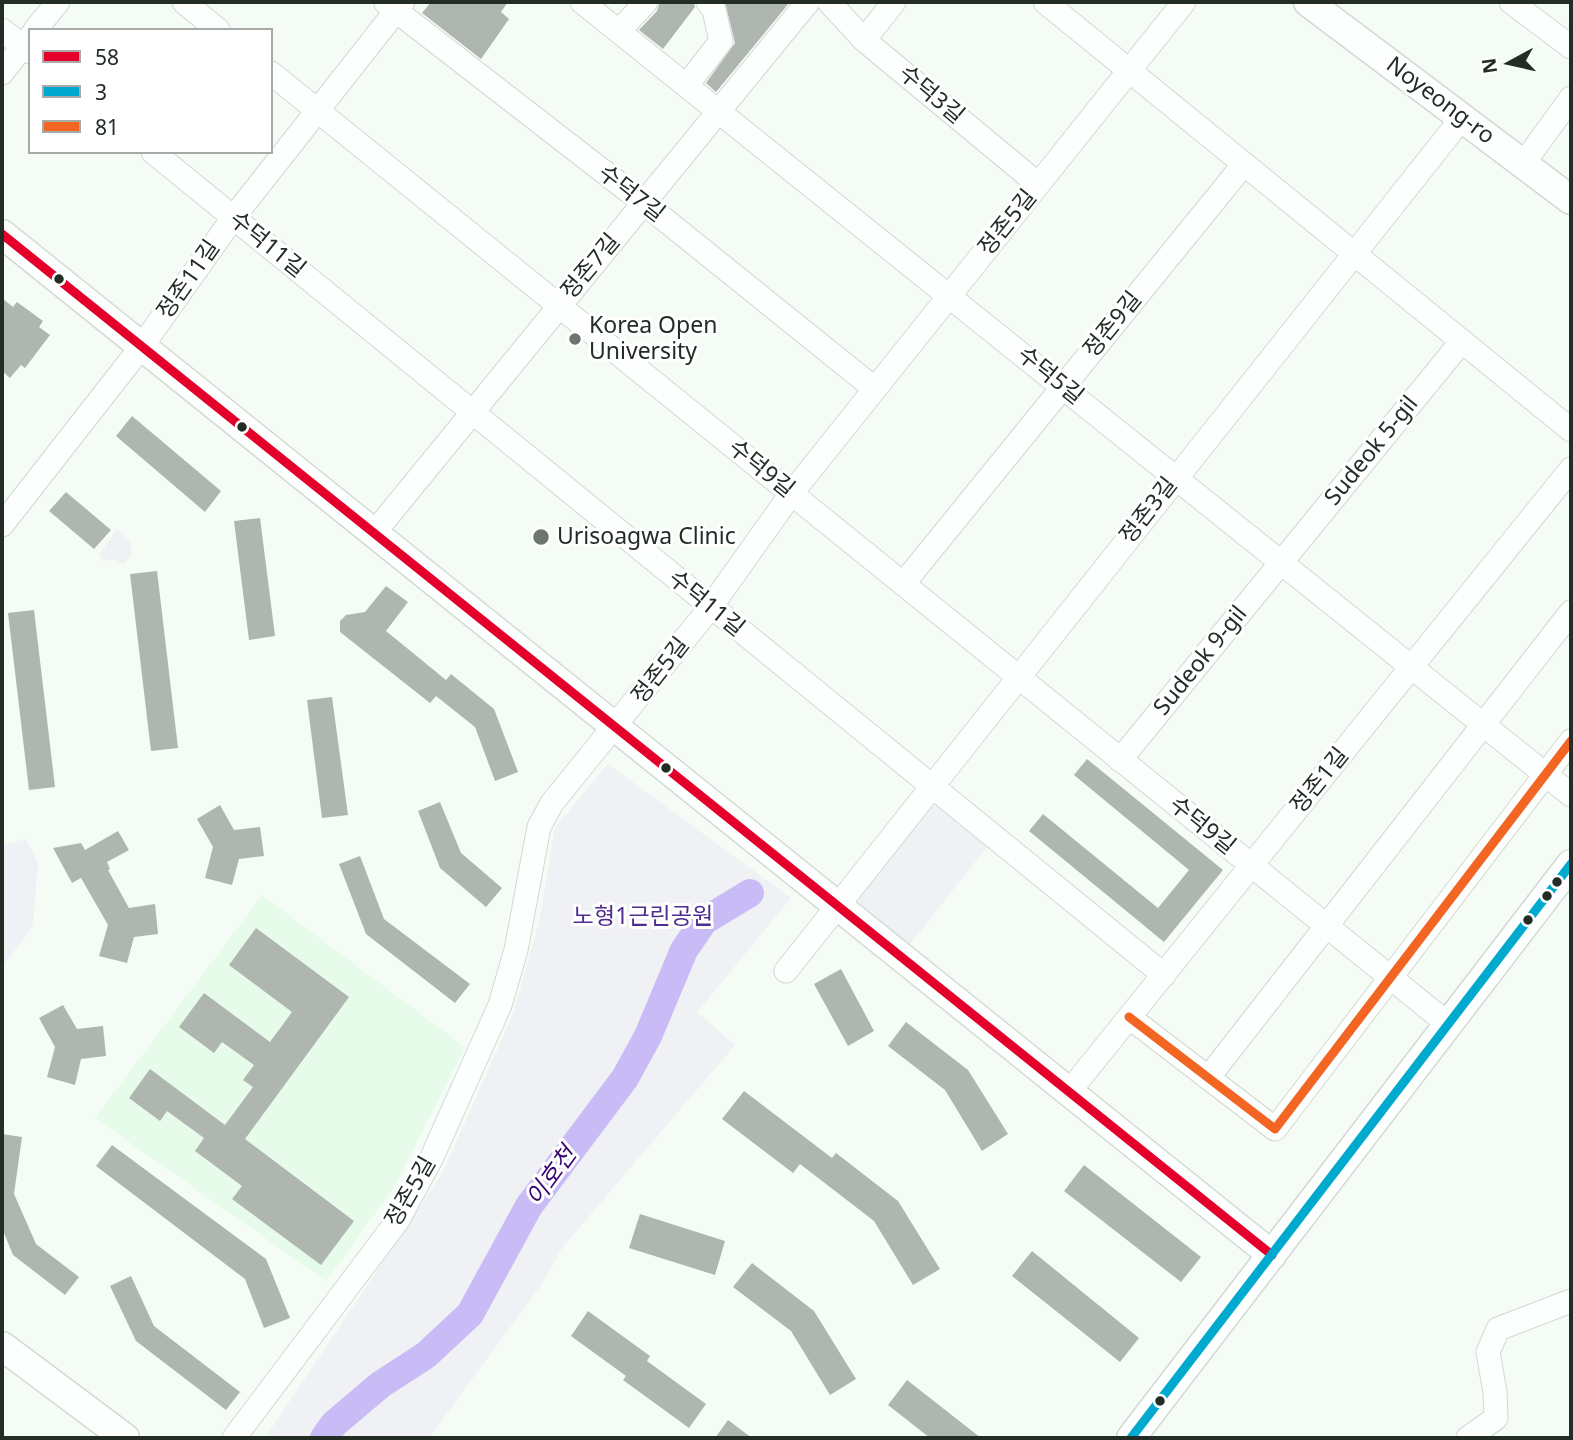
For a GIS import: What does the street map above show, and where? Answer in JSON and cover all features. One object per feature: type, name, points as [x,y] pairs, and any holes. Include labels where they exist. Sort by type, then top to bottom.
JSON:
[{"type":"main road","name":"Noyeong-ro","points":[[1308,2],[1571,200]]},
{"type":"main road","points":[[2,234],[1272,1255]]},
{"type":"main road","points":[[1131,1438],[1571,864]]},
{"type":"main road","points":[[2,1346],[109,1434]]},
{"type":"street","points":[[39,28],[58,2]]},
{"type":"street","points":[[184,2],[216,28]]},
{"type":"street","name":"수덕5길","points":[[582,2],[1411,668]]},
{"type":"street","points":[[619,31],[646,2]]},
{"type":"street","points":[[687,85],[721,41],[714,10],[708,2]]},
{"type":"street","name":"정존7길","points":[[374,533],[471,411],[808,2]]},
{"type":"street","name":"수덕3길","points":[[828,2],[864,40],[1038,184]]},
{"type":"street","points":[[864,40],[894,2]]},
{"type":"street","points":[[1045,2],[1571,430]]},
{"type":"street","name":"정존5길","points":[[234,1438],[398,1220],[426,1168],[474,1070],[500,1004],[516,950],[539,827],[552,803],[617,727],[710,608],[791,494],[1184,2]]},
{"type":"street","points":[[1511,2],[1571,47]]},
{"type":"street","name":"정존11길","points":[[2,525],[142,346],[233,218],[318,110],[394,5]]},
{"type":"street","name":"수덕7길","points":[[394,5],[875,389]]},
{"type":"street","points":[[2,30],[28,41]]},
{"type":"street","points":[[2,73],[28,42]]},
{"type":"street","name":"수덕9길","points":[[273,74],[1251,866]]},
{"type":"street","points":[[1523,164],[1571,98]]},
{"type":"street","name":"정존3길","points":[[786,971],[1353,252],[1462,118]]},
{"type":"street","name":"수덕11길","points":[[155,154],[710,608],[933,784],[1164,975]]},
{"type":"street","name":"정존9길","points":[[902,584],[1244,164]]},
{"type":"street","name":"Sudeok 5-gil","points":[[1282,562],[1462,341]]},
{"type":"street","name":"정존1길","points":[[1068,1093],[1571,469]]},
{"type":"street","name":"Sudeok 9-gil","points":[[1120,760],[1282,562]]},
{"type":"street","points":[[1208,1078],[1571,612]]},
{"type":"street","points":[[1411,668],[1571,795]]},
{"type":"street","points":[[1129,1017],[1275,1129],[1571,741]]},
{"type":"street","points":[[1251,866],[1448,1024]]},
{"type":"street","points":[[1468,1438],[1496,1418],[1495,1392],[1488,1352],[1497,1329],[1571,1301]]},
{"type":"shaded area","points":[[262,895],[465,1047],[393,1189],[326,1281],[95,1118]]},
{"type":"green space","points":[[117,529],[131,542],[132,555],[123,564],[113,559],[104,561],[99,555]]},
{"type":"green space","name":"노형1근린공원","points":[[608,764],[791,898],[697,1012],[735,1045],[562,1248],[543,1282],[429,1438],[265,1438],[443,1172],[513,1014],[539,922],[555,828]]},
{"type":"green space","points":[[942,804],[990,843],[907,948],[861,911],[858,896],[928,807]]},
{"type":"green space","points":[[26,839],[38,864],[33,926],[2,967],[2,845]]},
{"type":"building","points":[[431,2],[508,2],[501,12],[509,19],[481,59],[422,13]]},
{"type":"building","points":[[660,2],[694,2],[695,7],[663,49],[639,30],[657,11]]},
{"type":"building","points":[[725,2],[790,2],[716,92],[706,83],[735,43]]},
{"type":"building","points":[[2,298],[13,307],[17,302],[43,321],[39,327],[50,335],[25,368],[21,365],[10,378],[2,371]]},
{"type":"building","points":[[132,416],[221,491],[205,512],[116,436]]},
{"type":"building","points":[[66,492],[111,530],[94,549],[49,511]]},
{"type":"building","points":[[260,518],[275,636],[249,640],[234,521]]},
{"type":"building","points":[[157,571],[178,748],[151,751],[130,574]]},
{"type":"building","points":[[386,586],[408,602],[386,631],[446,680],[451,674],[494,709],[518,772],[495,781],[475,727],[436,696],[430,703],[340,632],[340,621],[346,615],[365,612]]},
{"type":"building","points":[[34,610],[55,787],[29,790],[8,613]]},
{"type":"building","points":[[332,697],[348,815],[322,818],[307,700]]},
{"type":"building","points":[[1087,759],[1223,870],[1164,942],[1029,831],[1043,814],[1158,908],[1189,870],[1074,775]]},
{"type":"building","points":[[440,802],[461,853],[502,888],[486,907],[440,868],[418,811]]},
{"type":"building","points":[[220,805],[234,830],[260,827],[264,856],[239,859],[232,885],[205,878],[213,847],[197,819]]},
{"type":"building","points":[[118,831],[129,850],[107,862],[110,869],[108,870],[129,908],[155,904],[158,934],[134,937],[127,963],[99,956],[108,925],[81,878],[72,883],[53,848],[81,843],[85,850]]},
{"type":"building","points":[[360,856],[384,919],[470,984],[455,1003],[366,934],[339,864]]},
{"type":"building","points":[[256,928],[349,997],[245,1139],[354,1221],[321,1265],[232,1199],[242,1186],[195,1151],[204,1138],[167,1111],[160,1121],[129,1098],[150,1069],[225,1125],[253,1087],[243,1080],[254,1065],[222,1042],[214,1053],[179,1027],[204,993],[270,1042],[292,1012],[229,965]]},
{"type":"building","points":[[841,969],[874,1031],[848,1046],[814,984]]},
{"type":"building","points":[[63,1005],[77,1029],[103,1026],[106,1056],[81,1059],[75,1085],[47,1077],[55,1047],[39,1018]]},
{"type":"building","points":[[906,1022],[968,1070],[1008,1134],[982,1151],[945,1090],[888,1046]]},
{"type":"building","points":[[744,1091],[832,1158],[836,1153],[898,1201],[940,1269],[913,1285],[874,1221],[800,1164],[793,1173],[722,1119]]},
{"type":"building","points":[[2,1134],[22,1137],[14,1194],[36,1244],[79,1277],[65,1295],[13,1255],[2,1228]]},
{"type":"building","points":[[112,1145],[266,1259],[290,1318],[264,1328],[245,1279],[96,1166]]},
{"type":"building","points":[[1084,1165],[1201,1257],[1181,1282],[1064,1191]]},
{"type":"building","points":[[640,1214],[725,1241],[715,1275],[629,1248]]},
{"type":"building","points":[[1032,1251],[1139,1338],[1120,1362],[1012,1276]]},
{"type":"building","points":[[752,1263],[814,1311],[856,1379],[830,1395],[791,1331],[733,1287]]},
{"type":"building","points":[[131,1276],[154,1326],[240,1392],[226,1410],[136,1341],[110,1286]]},
{"type":"building","points":[[588,1311],[650,1356],[647,1361],[706,1404],[689,1428],[623,1380],[626,1376],[571,1336]]},
{"type":"building","points":[[907,1380],[981,1438],[930,1438],[888,1405]]},
{"type":"building","points":[[728,1420],[752,1438],[715,1438]]},
{"type":"waterway","name":"이호천","points":[[324,1438],[334,1424],[380,1385],[426,1355],[470,1314],[529,1206],[625,1078],[648,1036],[684,950],[704,921],[750,893]]},
{"type":"transit line","name":"58","points":[[2,234],[1272,1255]]},
{"type":"transit line","name":"81","points":[[1129,1017],[1275,1129],[1571,741]]},
{"type":"transit line","name":"3","points":[[1131,1438],[1571,864]]},
{"type":"place","name":"Korea Open University","points":[[575,339]]},
{"type":"place","name":"Urisoagwa Clinic","points":[[541,537]]}]
